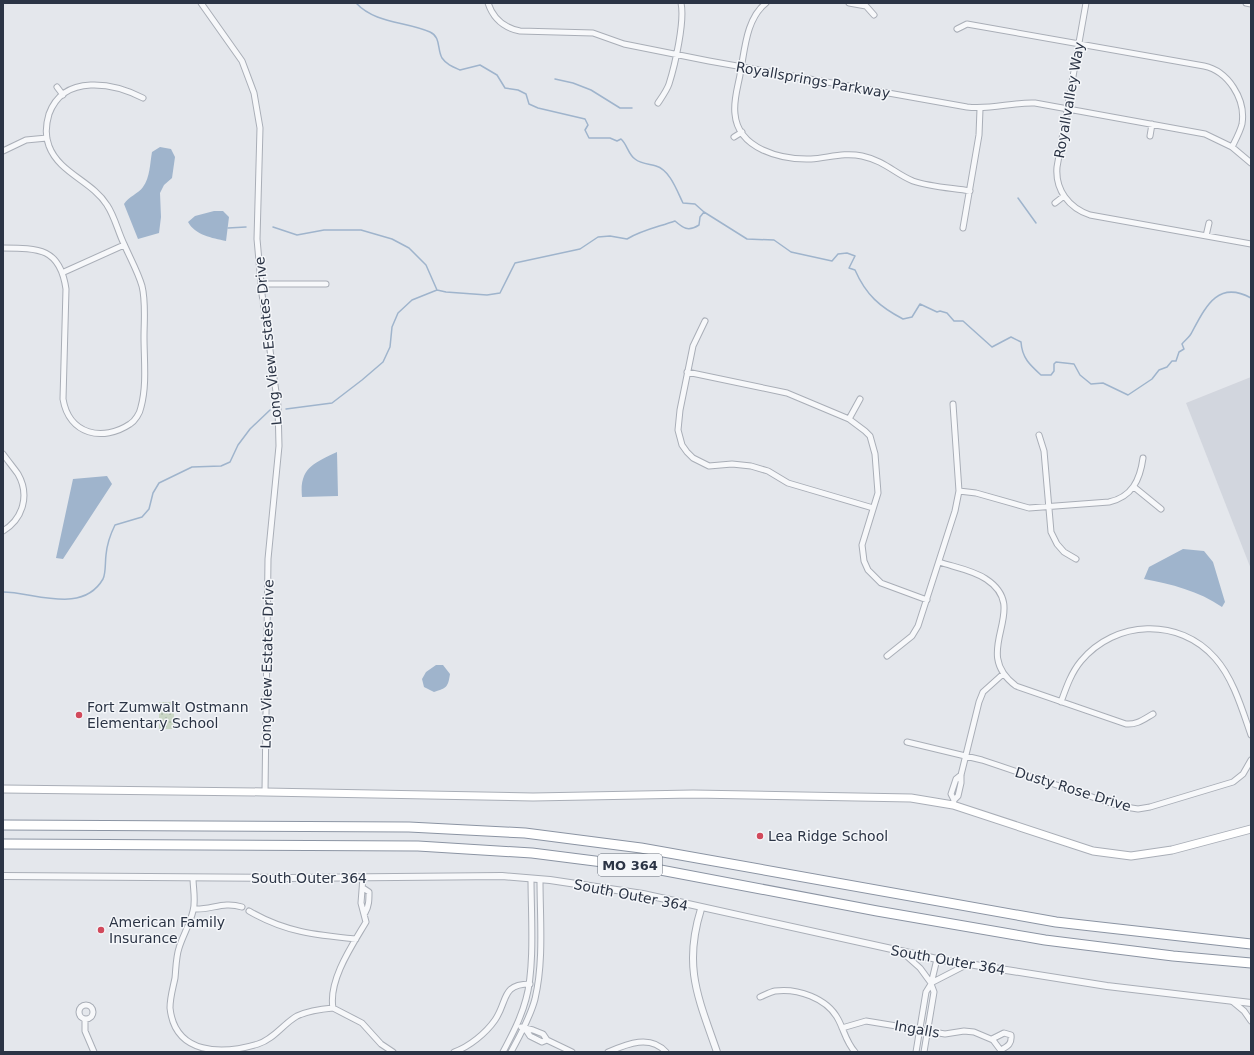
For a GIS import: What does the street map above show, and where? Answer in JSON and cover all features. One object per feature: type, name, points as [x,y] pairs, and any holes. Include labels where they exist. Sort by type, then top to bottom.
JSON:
[{"type":"highway","name":"MO 364","points":[[3,825],[416,827],[525,833],[641,848],[1056,922],[1251,944]]},
{"type":"highway","name":"MO 364","points":[[3,844],[426,846],[532,853],[650,868],[877,911],[1045,940],[1173,956],[1251,963]]},
{"type":"main road","points":[[3,789],[533,797],[693,794],[875,796],[911,798],[953,802],[1093,851],[1123,856],[1172,850],[1251,829]]},
{"type":"street","name":"Long View Estates Drive","points":[[200,3],[242,61],[254,93],[260,128],[257,239],[261,284],[278,406],[279,446],[268,559],[265,792]]},
{"type":"street","name":"Royallsprings Parkway","points":[[488,3],[492,13],[500,21],[516,30],[590,33],[624,44],[742,67],[980,108],[1029,103],[1152,124],[1205,134],[1232,147],[1251,163]]},
{"type":"street","points":[[658,103],[669,85],[682,16],[681,3]]},
{"type":"street","points":[[766,3],[758,10],[751,23],[735,107],[736,119],[742,132],[751,143],[767,152],[806,159],[837,155],[859,155],[887,165],[916,182],[970,191]]},
{"type":"street","points":[[849,3],[866,6],[874,15]]},
{"type":"street","name":"Royallvalley Way","points":[[1086,3],[1056,171],[1059,186],[1064,196],[1076,209],[1090,215],[1251,244]]},
{"type":"street","points":[[1246,3],[1251,4]]},
{"type":"street","points":[[957,29],[966,24],[1204,66],[1222,73],[1232,85],[1242,113],[1240,130],[1232,147]]},
{"type":"street","points":[[3,248],[30,248],[43,251],[55,260],[64,272],[66,289],[64,406],[72,419],[89,433],[105,435],[120,431],[133,422],[141,409],[144,394],[143,293],[138,275],[108,207],[96,191],[54,158],[47,138],[46,129],[50,112],[54,104],[63,95],[75,88],[96,85],[126,90],[143,98]]},
{"type":"street","points":[[57,87],[63,95]]},
{"type":"street","points":[[963,228],[979,135],[980,108]]},
{"type":"street","points":[[1150,136],[1152,124]]},
{"type":"street","points":[[734,137],[742,132]]},
{"type":"street","points":[[3,151],[26,140],[47,138]]},
{"type":"street","points":[[1055,203],[1064,196]]},
{"type":"street","points":[[1206,236],[1209,223]]},
{"type":"street","points":[[64,272],[124,245]]},
{"type":"street","points":[[261,284],[326,284]]},
{"type":"street","points":[[705,322],[692,346],[678,430],[682,445],[693,458],[709,466],[732,464],[768,471],[788,483],[873,508]]},
{"type":"street","points":[[687,372],[787,393],[858,424],[870,436],[875,454],[878,493],[862,545],[864,561],[868,570],[881,583],[927,600]]},
{"type":"street","points":[[850,420],[860,399]]},
{"type":"street","points":[[886,656],[912,636],[918,626],[952,524],[959,491],[953,404]]},
{"type":"street","points":[[1039,435],[1044,451],[1050,532],[1064,552],[1076,559]]},
{"type":"street","points":[[3,454],[17,474],[22,485],[24,496],[23,508],[17,520],[3,531]]},
{"type":"street","points":[[959,491],[976,493],[1020,507],[1048,508],[1116,500],[1128,494],[1134,488],[1141,473],[1143,458]]},
{"type":"street","points":[[1134,488],[1161,509]]},
{"type":"street","points":[[939,562],[985,578],[999,592],[1003,600],[1005,616],[996,652],[997,661],[1002,674],[1016,686],[1126,724],[1132,725],[1141,722],[1153,714]]},
{"type":"street","points":[[1061,702],[1075,669],[1099,644],[1115,635],[1134,630],[1168,630],[1192,639],[1216,659],[1230,681],[1251,735]]},
{"type":"street","points":[[953,802],[951,794],[956,779],[961,775],[965,755],[983,692],[1002,674]]},
{"type":"street","name":"Dusty Rose Drive","points":[[908,742],[965,755],[1119,806],[1138,809],[1150,807],[1226,785],[1248,772],[1251,760]]},
{"type":"street","name":"South Outer 364","points":[[3,876],[193,878],[502,876],[550,880],[643,894],[937,959],[1107,986],[1251,1003]]},
{"type":"street","points":[[333,1008],[333,993],[338,977],[356,938],[366,922],[365,913],[368,907],[369,892],[363,888],[363,877]]},
{"type":"street","points":[[193,878],[194,909],[177,956],[170,1007],[175,1028],[190,1043],[204,1050],[217,1052],[259,1044],[270,1038],[297,1016],[309,1012],[333,1008],[362,1023],[381,1044],[393,1052]]},
{"type":"street","points":[[503,1052],[517,1026],[527,997],[530,968],[532,879]]},
{"type":"street","points":[[511,1052],[524,1029],[535,999],[539,968],[540,880]]},
{"type":"street","points":[[194,909],[204,910],[223,904],[233,904],[242,907]]},
{"type":"street","points":[[701,908],[693,942],[693,970],[698,997],[718,1052]]},
{"type":"street","points":[[249,911],[265,920],[294,931],[315,935],[356,938]]},
{"type":"street","points":[[902,952],[920,968],[931,983],[934,992],[924,1052]]},
{"type":"street","points":[[916,1052],[926,992],[931,983],[937,959]]},
{"type":"street","points":[[931,983],[968,964]]},
{"type":"street","points":[[454,1052],[467,1046],[484,1033],[495,1020],[510,989],[519,985],[537,984]]},
{"type":"street","points":[[760,997],[775,992],[797,992],[828,1006],[838,1018],[848,1045],[855,1052]]},
{"type":"street","points":[[1231,1000],[1244,1011],[1251,1021]]},
{"type":"street","points":[[85,1019],[85,1031],[94,1052]]},
{"type":"street","name":"Ingalls","points":[[842,1028],[866,1021],[945,1034],[964,1031],[974,1032],[992,1039],[1002,1051],[1012,1040],[1011,1035],[1004,1033],[992,1039]]},
{"type":"street","points":[[517,1026],[524,1029],[530,1036],[542,1042],[547,1040],[565,1050],[572,1052]]},
{"type":"street","points":[[608,1052],[632,1042],[641,1041],[661,1047],[666,1052]]},
{"type":"shaded area","points":[[1251,377],[1251,569],[1186,403]]},
{"type":"green space","points":[[159,702],[174,702],[174,729],[159,729]]},
{"type":"water","points":[[160,147],[171,149],[175,157],[172,178],[164,185],[160,193],[161,217],[159,233],[138,239],[124,204],[141,189],[145,183],[152,152]]},
{"type":"water","points":[[214,211],[223,211],[229,217],[226,241],[199,233],[188,222],[195,216]]},
{"type":"water","points":[[337,452],[338,496],[302,497],[303,479],[306,473],[315,463]]},
{"type":"water","points":[[107,476],[112,484],[63,559],[56,558],[73,479]]},
{"type":"water","points":[[1183,549],[1204,551],[1213,562],[1225,602],[1222,607],[1194,592],[1144,579],[1149,567]]},
{"type":"water","points":[[436,665],[443,665],[450,674],[446,686],[434,692],[424,687],[422,679],[426,672]]},
{"type":"waterway","points":[[356,3],[372,15],[382,19],[420,28],[430,32],[436,37],[440,55],[453,67],[460,70],[480,65],[497,75],[505,88],[518,90],[526,94],[529,104],[538,108],[585,119],[588,125],[585,130],[589,138],[610,138],[617,141],[621,139],[637,161],[661,168],[669,176],[683,203],[695,204],[704,212],[747,239],[774,240],[791,252],[832,261],[838,254],[847,253],[855,256],[849,268],[855,270],[864,287],[874,299],[887,310],[903,319],[912,317],[920,304],[937,312],[940,311],[947,313],[954,321],[963,321],[992,347],[1011,337],[1021,342],[1025,357],[1041,375],[1051,375],[1054,371],[1054,364],[1056,362],[1074,364],[1080,375],[1091,384],[1103,383],[1128,395],[1152,379],[1159,370],[1167,367],[1172,361],[1176,361],[1179,352],[1184,349],[1182,344],[1190,335],[1202,313],[1214,298],[1230,292],[1240,293],[1251,298]]},
{"type":"waterway","points":[[555,79],[573,83],[591,90],[620,108],[632,108]]},
{"type":"waterway","points":[[1018,198],[1036,223]]},
{"type":"waterway","points":[[286,409],[332,403],[383,362],[390,347],[392,327],[398,313],[412,300],[437,290],[487,295],[500,293],[515,263],[580,249],[598,237],[610,236],[627,239],[644,231],[675,221],[683,227],[689,229],[699,225],[700,217],[704,212]]},
{"type":"waterway","points":[[228,228],[246,227]]},
{"type":"waterway","points":[[273,227],[297,235],[324,230],[361,230],[392,239],[409,248],[426,265],[437,290]]},
{"type":"waterway","points":[[3,592],[57,599],[70,599],[83,596],[94,590],[104,577],[107,547],[115,525],[142,517],[149,509],[153,493],[159,483],[192,467],[221,466],[230,462],[238,445],[250,429],[270,410]]},
{"type":"place","name":"Fort Zumwalt Ostmann Elementary School","points":[[79,715]]},
{"type":"place","name":"Lea Ridge School","points":[[760,836]]},
{"type":"place","name":"American Family Insurance","points":[[101,930]]}]
